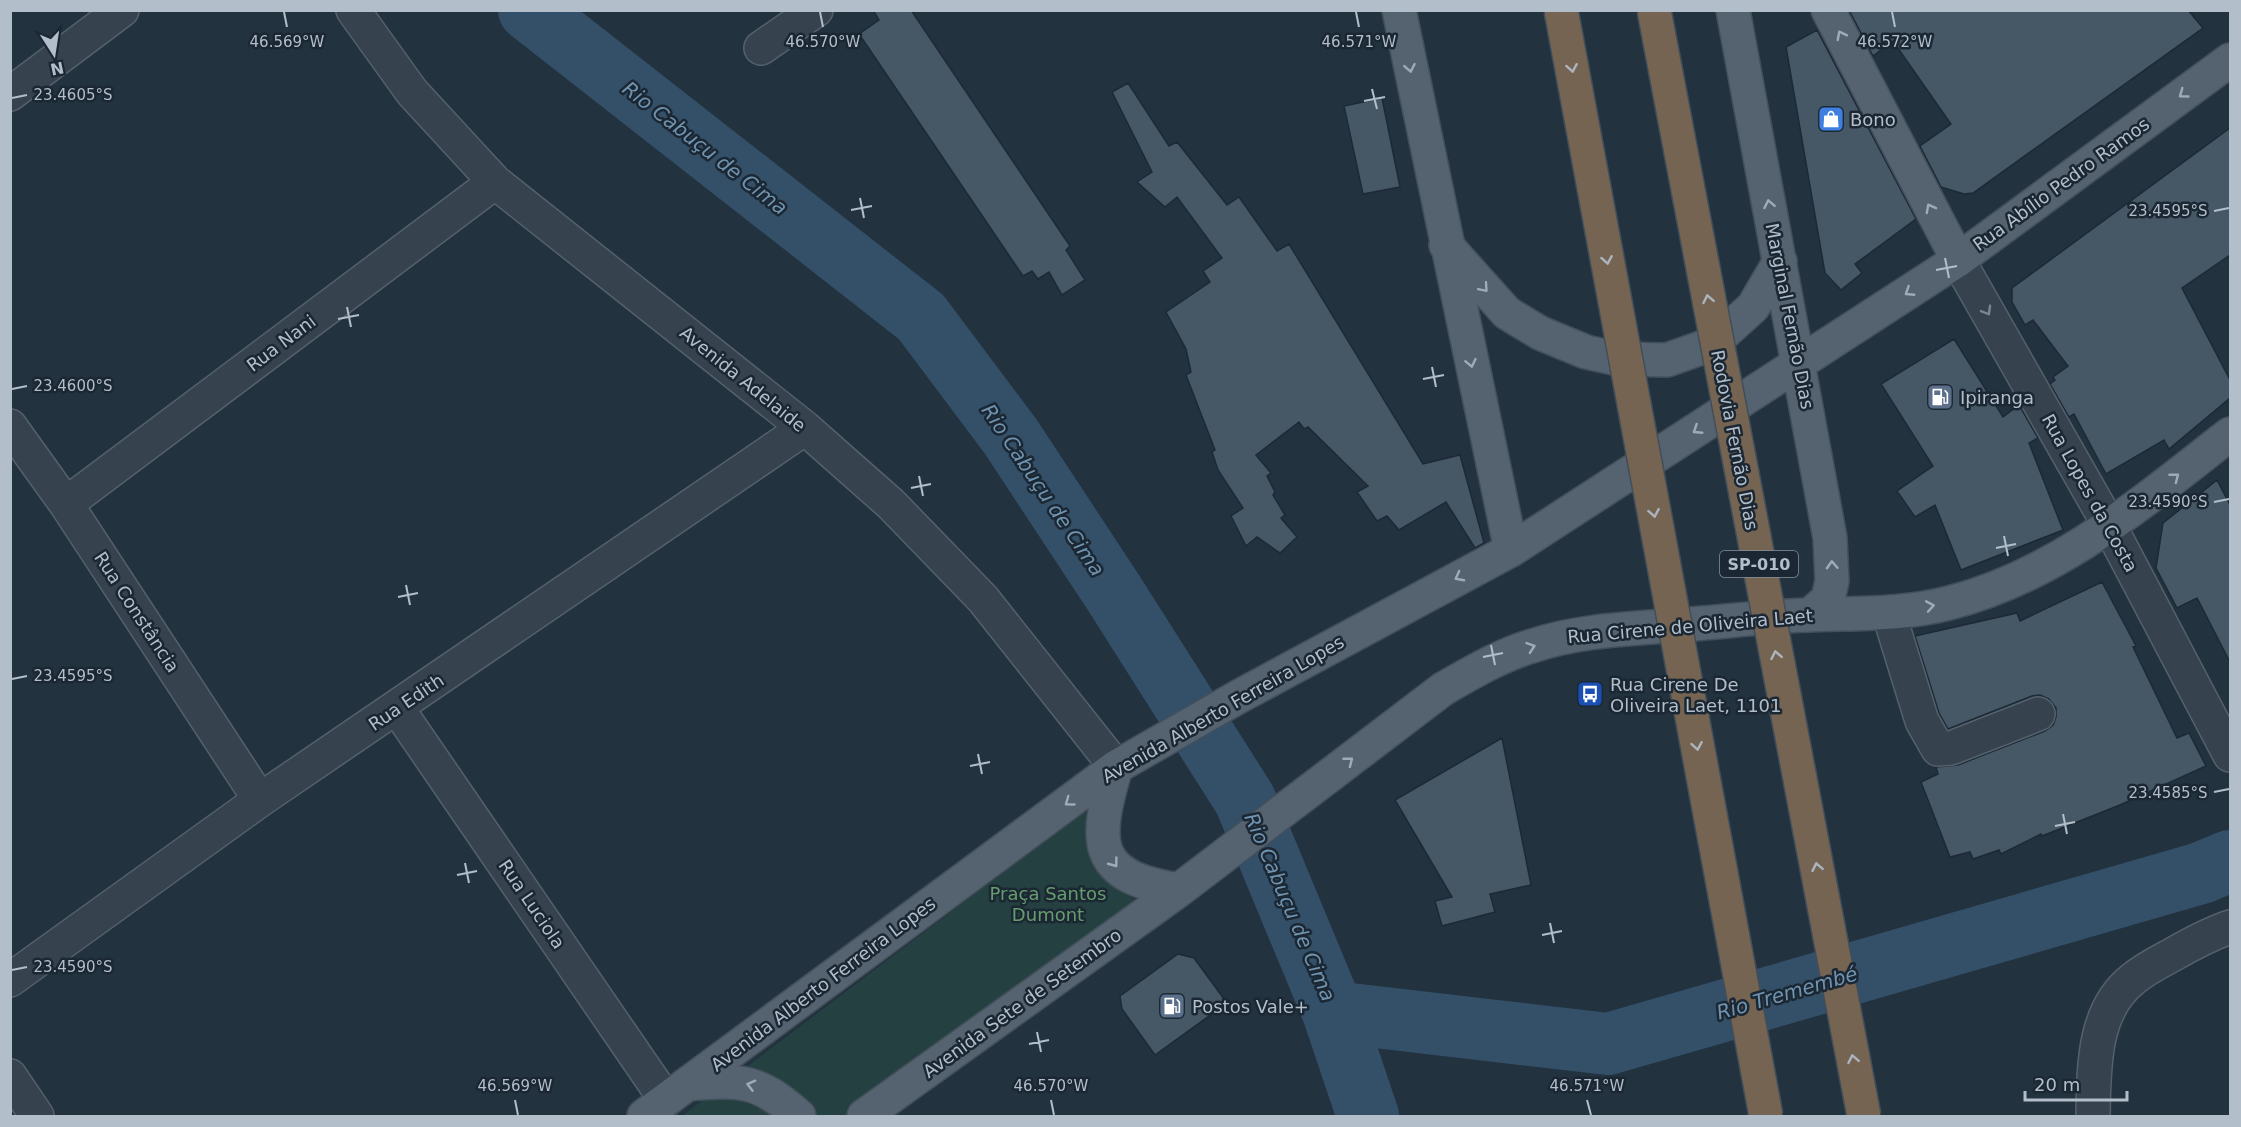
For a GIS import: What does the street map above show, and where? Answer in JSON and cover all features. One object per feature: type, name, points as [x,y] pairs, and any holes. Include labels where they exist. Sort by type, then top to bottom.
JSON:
[{"type":"highway","points":[[1561,10],[1766,1116]]},
{"type":"highway","name":"Rodovia Fernão Dias","points":[[1653,10],[1864,1116]]},
{"type":"main road","points":[[1399,10],[1445,244],[1511,550]]},
{"type":"main road","name":"Marginal Fernão Dias","points":[[1733,10],[1830,538],[1832,581],[1828,599],[1810,615]]},
{"type":"main road","name":"Rua Lopes da Costa","points":[[1828,10],[1958,260]]},
{"type":"main road","name":"Rua Abílio Pedro Ramos","points":[[1799,364],[1958,260],[2230,60]]},
{"type":"main road","points":[[1445,244],[1506,314],[1540,333],[1586,352],[1618,359],[1667,360],[1712,344],[1753,307],[1780,261]]},
{"type":"main road","name":"Avenida Alberto Ferreira Lopes","points":[[666,1100],[1127,761],[1238,697],[1511,550],[1799,364]]},
{"type":"main road","name":"Rua Cirene de Oliveira Laet","points":[[1179,890],[1443,689],[1530,646],[1576,633],[1810,615],[1889,614],[1950,603],[2007,583],[2073,549],[2109,525],[2230,434]]},
{"type":"main road","points":[[1127,761],[1102,820],[1104,847],[1113,864],[1127,877],[1150,886],[1179,890]]},
{"type":"main road","name":"Avenida Sete de Setembro","points":[[864,1116],[1179,890]]},
{"type":"main road","points":[[666,1100],[731,1081],[755,1084],[799,1116]]},
{"type":"street","points":[[10,94],[122,10]]},
{"type":"street","name":"Avenida Adelaide","points":[[353,10],[412,92],[495,182],[805,428],[891,504],[983,598],[1127,761]]},
{"type":"street","points":[[761,48],[816,10]]},
{"type":"street","name":"Rua Nani","points":[[66,504],[495,182]]},
{"type":"street","name":"Rua Lopes da Costa","points":[[1958,260],[2109,525],[2230,755]]},
{"type":"street","name":"Rua Constância","points":[[10,426],[66,504],[260,801]]},
{"type":"street","name":"Rua Edith","points":[[10,980],[260,801],[805,428]]},
{"type":"street","points":[[1889,614],[1922,721],[1938,749],[1951,748],[2038,714]]},
{"type":"street","name":"Rua Luciola","points":[[398,708],[666,1100]]},
{"type":"street","points":[[2093,1116],[2095,1058],[2105,1018],[2117,996],[2131,980],[2152,966],[2211,934],[2230,927]]},
{"type":"street","points":[[10,1076],[37,1116]]},
{"type":"green space","name":"Praça Santos Dumont","points":[[1085,810],[1096,870],[1137,902],[847,1116],[682,1116]]},
{"type":"building","points":[[873,10],[911,10],[1070,246],[1066,250],[1085,280],[1062,295],[1049,272],[1038,279],[1032,271],[1023,276],[859,34],[879,20]]},
{"type":"building","points":[[1853,10],[2188,10],[2203,28],[1973,193],[1964,194],[1941,187],[1920,146],[1951,124],[1893,41],[1873,56],[1850,12]]},
{"type":"building","points":[[1817,30],[1916,219],[1855,264],[1862,273],[1841,290],[1825,273],[1786,47]]},
{"type":"building","points":[[1128,83],[1169,146],[1177,142],[1227,205],[1239,197],[1277,251],[1289,244],[1423,464],[1460,455],[1484,543],[1475,548],[1446,502],[1399,530],[1387,516],[1377,521],[1357,492],[1368,486],[1308,427],[1304,429],[1299,422],[1256,455],[1271,473],[1267,476],[1275,492],[1273,495],[1285,515],[1281,518],[1297,537],[1280,553],[1257,537],[1246,546],[1231,516],[1243,508],[1218,470],[1212,452],[1215,450],[1186,375],[1191,372],[1186,349],[1166,312],[1210,282],[1203,271],[1222,258],[1177,197],[1165,207],[1137,182],[1152,172],[1112,92]]},
{"type":"building","points":[[1382,98],[1400,187],[1363,194],[1344,106]]},
{"type":"building","points":[[2230,128],[2230,255],[2182,288],[2230,380],[2230,398],[2169,449],[2164,440],[2106,474],[2074,414],[2069,417],[2050,384],[2055,380],[2053,377],[2068,366],[2033,320],[2025,325],[2012,302],[2012,288]]},
{"type":"building","points":[[1954,339],[2003,417],[2019,405],[2038,438],[2029,443],[2063,530],[1961,570],[1935,505],[1915,517],[1897,491],[1933,466],[1881,384]]},
{"type":"building","points":[[2217,480],[2230,505],[2230,662],[2197,598],[2177,608],[2156,568],[2163,523]]},
{"type":"building","points":[[2102,582],[2136,646],[2133,647],[2177,738],[2189,733],[2206,766],[2120,805],[2042,836],[2041,834],[2001,854],[1999,850],[1973,859],[1970,852],[1950,857],[1921,782],[1938,774],[1936,767],[1958,765],[2045,731],[2053,725],[2056,708],[2049,699],[2040,695],[2032,696],[1948,729],[1939,713],[1915,636],[2017,613],[2020,621]]},
{"type":"building","points":[[1502,738],[1531,885],[1490,894],[1495,912],[1442,926],[1435,901],[1452,897],[1395,800]]},
{"type":"building","name":"Postos Vale+","points":[[1178,954],[1194,958],[1227,1003],[1155,1055],[1122,1009],[1120,996]]},
{"type":"waterway","name":"Rio Cabuçu de Cima","points":[[529,10],[921,317],[1011,437],[1115,595],[1245,800],[1333,1012],[1368,1116]]},
{"type":"waterway","name":"Rio Tremembé","points":[[1333,1012],[1608,1044],[2201,873],[2230,861]]},
{"type":"place","name":"Bono","points":[[1831,119]]},
{"type":"place","name":"Ipiranga","points":[[1940,397]]},
{"type":"place","name":"Rua Cirene De Oliveira Laet, 1101","points":[[1590,694]]},
{"type":"place","name":"Postos Vale+","points":[[1172,1006]]}]
